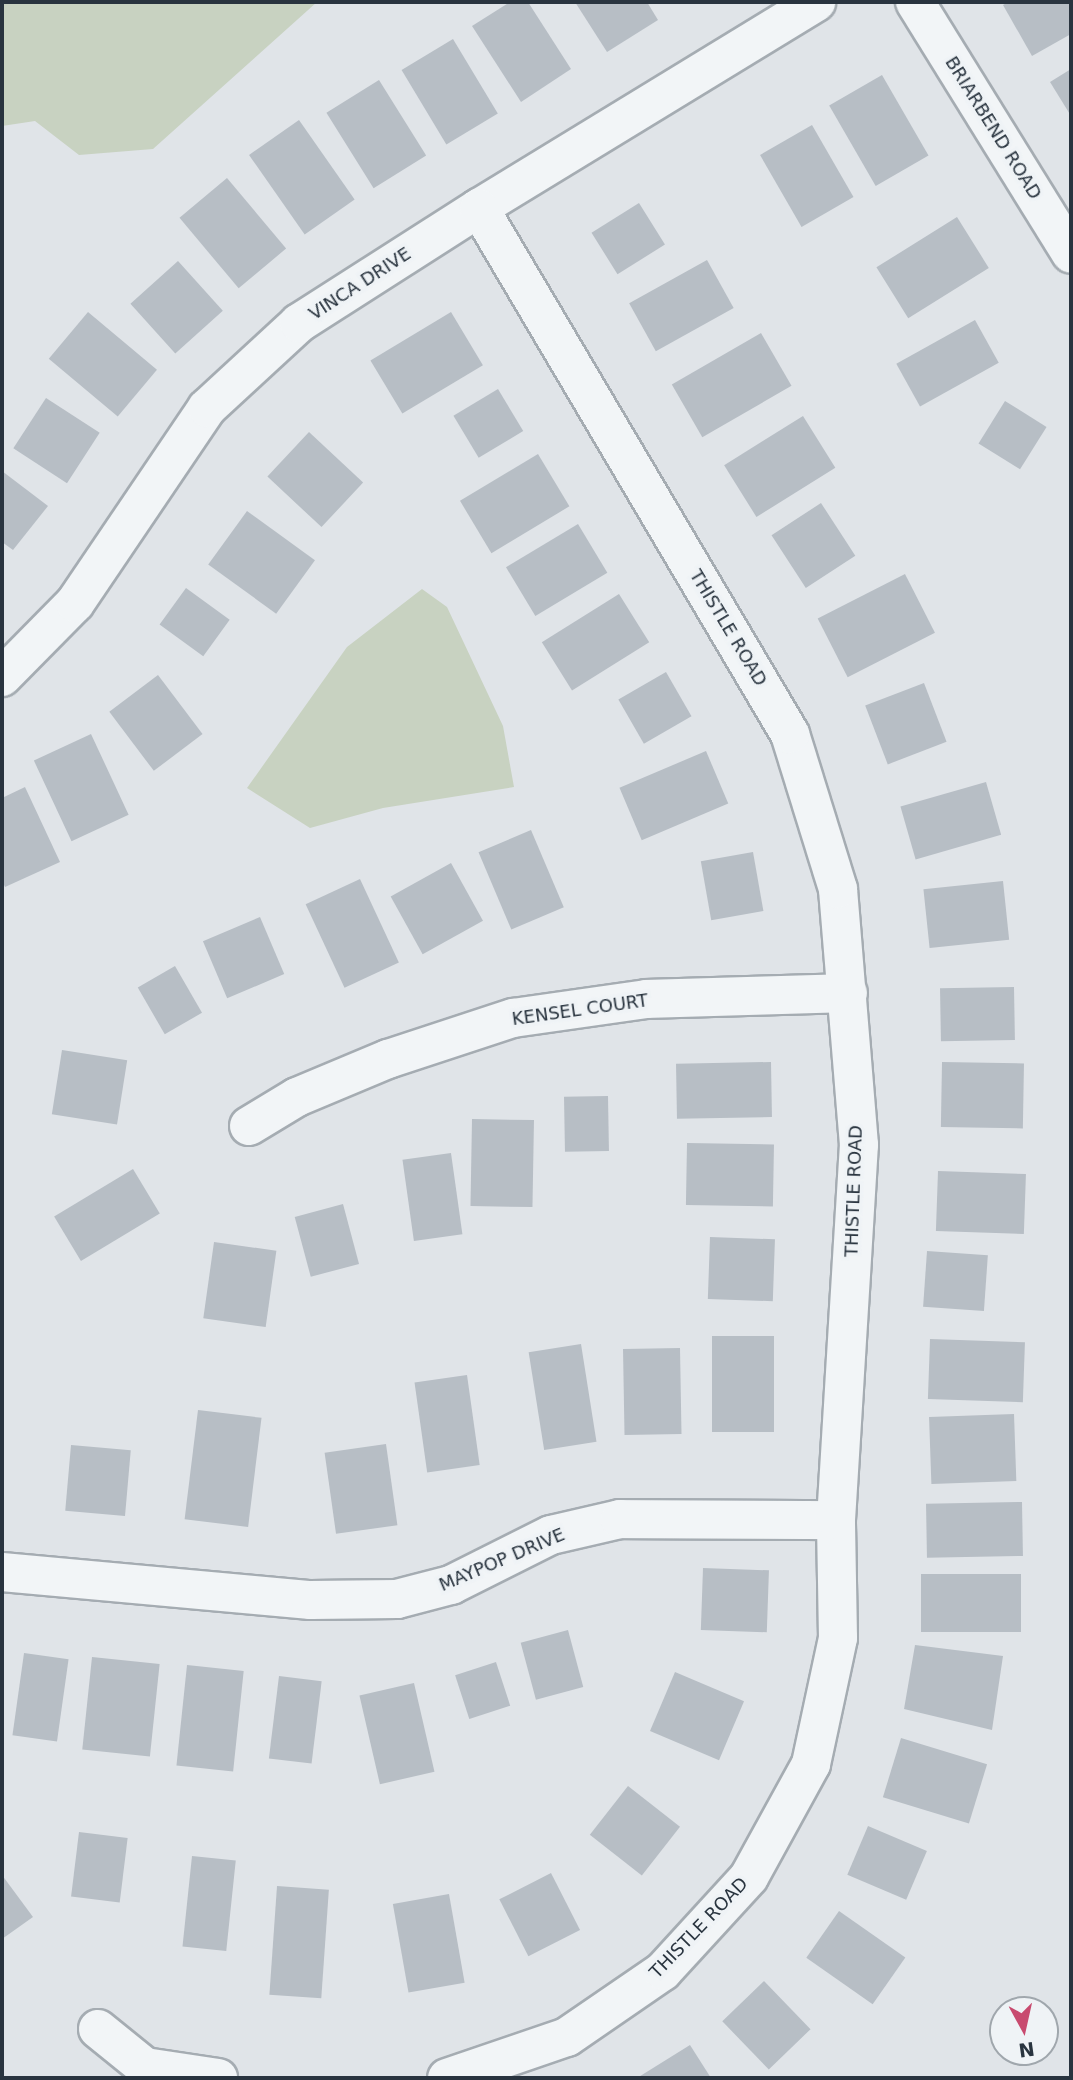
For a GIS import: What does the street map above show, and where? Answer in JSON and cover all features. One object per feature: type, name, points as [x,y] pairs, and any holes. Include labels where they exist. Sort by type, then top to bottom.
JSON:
[{"type":"street","name":"VINCA DRIVE","points":[[2,677],[75,603],[207,408],[299,323],[479,208],[816,2]]},
{"type":"street","name":"BRIARBEND ROAD","points":[[915,2],[1071,254]]},
{"type":"street","name":"THISTLE ROAD","points":[[447,2078],[566,2037],[663,1971],[749,1877],[811,1764],[838,1638],[836,1520],[859,1145],[838,889],[790,734],[479,208]]},
{"type":"street","name":"KENSEL COURT","points":[[249,1126],[297,1097],[388,1059],[513,1018],[647,999],[848,993]]},
{"type":"street","name":"MAYPOP DRIVE","points":[[2,1572],[311,1600],[397,1599],[451,1585],[551,1535],[620,1519],[836,1520]]},
{"type":"street","points":[[98,2029],[145,2067],[218,2078]]},
{"type":"green space","points":[[2,2],[317,2],[153,149],[79,155],[35,121],[2,126]]},
{"type":"green space","points":[[422,589],[447,607],[503,726],[514,787],[383,808],[310,828],[247,788],[347,647]]},
{"type":"building","points":[[510,2],[528,2],[571,69],[521,102],[472,26]]},
{"type":"building","points":[[575,2],[647,2],[658,20],[607,52]]},
{"type":"building","points":[[1008,2],[1071,2],[1071,34],[1032,56],[1003,5]]},
{"type":"building","points":[[453,39],[498,114],[446,144],[402,70]]},
{"type":"building","points":[[1071,69],[1071,116],[1050,82]]},
{"type":"building","points":[[882,75],[928,156],[876,186],[829,106]]},
{"type":"building","points":[[379,80],[426,155],[374,188],[326,113]]},
{"type":"building","points":[[299,120],[355,199],[305,234],[249,155]]},
{"type":"building","points":[[812,125],[854,197],[802,227],[760,155]]},
{"type":"building","points":[[227,178],[286,248],[239,288],[180,218]]},
{"type":"building","points":[[639,203],[665,245],[617,274],[592,233]]},
{"type":"building","points":[[957,217],[989,268],[908,318],[876,267]]},
{"type":"building","points":[[707,260],[734,308],[656,351],[629,303]]},
{"type":"building","points":[[178,261],[223,311],[175,354],[130,304]]},
{"type":"building","points":[[88,312],[157,370],[118,417],[49,359]]},
{"type":"building","points":[[451,312],[483,365],[402,414],[370,360]]},
{"type":"building","points":[[975,320],[999,363],[920,406],[896,364]]},
{"type":"building","points":[[761,333],[792,386],[702,437],[672,385]]},
{"type":"building","points":[[498,389],[523,431],[479,458],[453,416]]},
{"type":"building","points":[[46,398],[100,433],[67,483],[13,448]]},
{"type":"building","points":[[1005,401],[1047,427],[1020,469],[979,443]]},
{"type":"building","points":[[803,416],[835,468],[756,517],[724,465]]},
{"type":"building","points":[[309,432],[363,482],[322,527],[267,477]]},
{"type":"building","points":[[538,454],[569,506],[491,553],[460,501]]},
{"type":"building","points":[[2,471],[48,506],[13,550],[2,542]]},
{"type":"building","points":[[821,503],[855,556],[806,588],[772,535]]},
{"type":"building","points":[[247,511],[315,560],[276,614],[208,564]]},
{"type":"building","points":[[578,524],[607,573],[535,616],[506,567]]},
{"type":"building","points":[[905,574],[935,633],[848,677],[818,618]]},
{"type":"building","points":[[186,588],[230,620],[203,656],[160,624]]},
{"type":"building","points":[[619,594],[649,642],[572,691],[542,642]]},
{"type":"building","points":[[666,672],[692,716],[644,744],[618,700]]},
{"type":"building","points":[[158,675],[203,734],[154,771],[109,712]]},
{"type":"building","points":[[924,683],[947,742],[888,764],[865,706]]},
{"type":"building","points":[[91,734],[129,815],[72,841],[34,761]]},
{"type":"building","points":[[706,751],[728,803],[642,840],[619,788]]},
{"type":"building","points":[[986,782],[1001,835],[916,859],[900,807]]},
{"type":"building","points":[[25,787],[60,862],[5,887],[2,881],[2,798]]},
{"type":"building","points":[[531,830],[564,907],[511,930],[479,852]]},
{"type":"building","points":[[753,852],[763,911],[711,920],[701,861]]},
{"type":"building","points":[[451,863],[483,921],[423,954],[391,896]]},
{"type":"building","points":[[360,879],[399,962],[345,988],[306,904]]},
{"type":"building","points":[[1003,881],[1009,940],[930,948],[923,889]]},
{"type":"building","points":[[260,917],[284,974],[227,998],[203,941]]},
{"type":"building","points":[[175,966],[202,1013],[165,1034],[138,988]]},
{"type":"building","points":[[1014,987],[1015,1040],[941,1041],[940,988]]},
{"type":"building","points":[[62,1050],[127,1060],[117,1125],[52,1114]]},
{"type":"building","points":[[771,1062],[772,1117],[677,1119],[676,1064]]},
{"type":"building","points":[[942,1062],[1024,1063],[1023,1128],[941,1127]]},
{"type":"building","points":[[608,1096],[609,1151],[565,1152],[564,1097]]},
{"type":"building","points":[[472,1119],[534,1120],[532,1207],[470,1206]]},
{"type":"building","points":[[687,1143],[774,1145],[773,1207],[686,1205]]},
{"type":"building","points":[[451,1153],[462,1234],[414,1241],[402,1160]]},
{"type":"building","points":[[133,1169],[160,1214],[81,1261],[54,1216]]},
{"type":"building","points":[[938,1171],[1026,1174],[1024,1234],[936,1231]]},
{"type":"building","points":[[343,1204],[359,1264],[311,1277],[295,1217]]},
{"type":"building","points":[[710,1237],[775,1239],[773,1301],[708,1299]]},
{"type":"building","points":[[214,1242],[276,1251],[266,1327],[203,1318]]},
{"type":"building","points":[[927,1251],[988,1255],[984,1311],[923,1307]]},
{"type":"building","points":[[712,1336],[774,1336],[774,1432],[712,1432]]},
{"type":"building","points":[[930,1339],[1025,1342],[1023,1402],[928,1399]]},
{"type":"building","points":[[581,1344],[596,1442],[544,1450],[529,1352]]},
{"type":"building","points":[[680,1348],[682,1434],[625,1435],[623,1349]]},
{"type":"building","points":[[467,1375],[480,1465],[427,1472],[415,1382]]},
{"type":"building","points":[[198,1410],[262,1418],[248,1527],[185,1519]]},
{"type":"building","points":[[1014,1414],[1016,1481],[931,1484],[929,1417]]},
{"type":"building","points":[[386,1444],[397,1525],[336,1534],[325,1453]]},
{"type":"building","points":[[71,1445],[131,1450],[125,1516],[65,1511]]},
{"type":"building","points":[[1022,1502],[1023,1556],[927,1558],[926,1504]]},
{"type":"building","points":[[703,1568],[769,1570],[767,1632],[701,1630]]},
{"type":"building","points":[[921,1574],[1021,1574],[1021,1632],[921,1632]]},
{"type":"building","points":[[568,1630],[583,1687],[536,1700],[521,1643]]},
{"type":"building","points":[[915,1645],[1003,1656],[992,1730],[904,1709]]},
{"type":"building","points":[[24,1653],[69,1659],[57,1741],[12,1735]]},
{"type":"building","points":[[92,1657],[160,1664],[150,1757],[82,1749]]},
{"type":"building","points":[[496,1662],[510,1706],[469,1719],[455,1675]]},
{"type":"building","points":[[187,1665],[244,1671],[233,1771],[176,1765]]},
{"type":"building","points":[[675,1672],[744,1701],[719,1760],[650,1731]]},
{"type":"building","points":[[279,1676],[322,1681],[312,1764],[269,1758]]},
{"type":"building","points":[[414,1683],[434,1772],[380,1784],[359,1696]]},
{"type":"building","points":[[901,1738],[987,1764],[969,1824],[883,1797]]},
{"type":"building","points":[[628,1786],[680,1827],[642,1875],[590,1835]]},
{"type":"building","points":[[868,1826],[927,1851],[906,1900],[847,1875]]},
{"type":"building","points":[[79,1832],[128,1838],[120,1902],[71,1897]]},
{"type":"building","points":[[192,1856],[236,1861],[226,1951],[182,1947]]},
{"type":"building","points":[[551,1873],[580,1930],[528,1956],[499,1899]]},
{"type":"building","points":[[2,1875],[33,1917],[2,1939]]},
{"type":"building","points":[[277,1886],[329,1890],[321,1998],[269,1995]]},
{"type":"building","points":[[449,1894],[465,1983],[408,1993],[393,1904]]},
{"type":"building","points":[[839,1911],[905,1957],[873,2004],[806,1958]]},
{"type":"building","points":[[764,1981],[811,2029],[769,2069],[722,2021]]},
{"type":"building","points":[[690,2045],[711,2078],[637,2078]]}]
